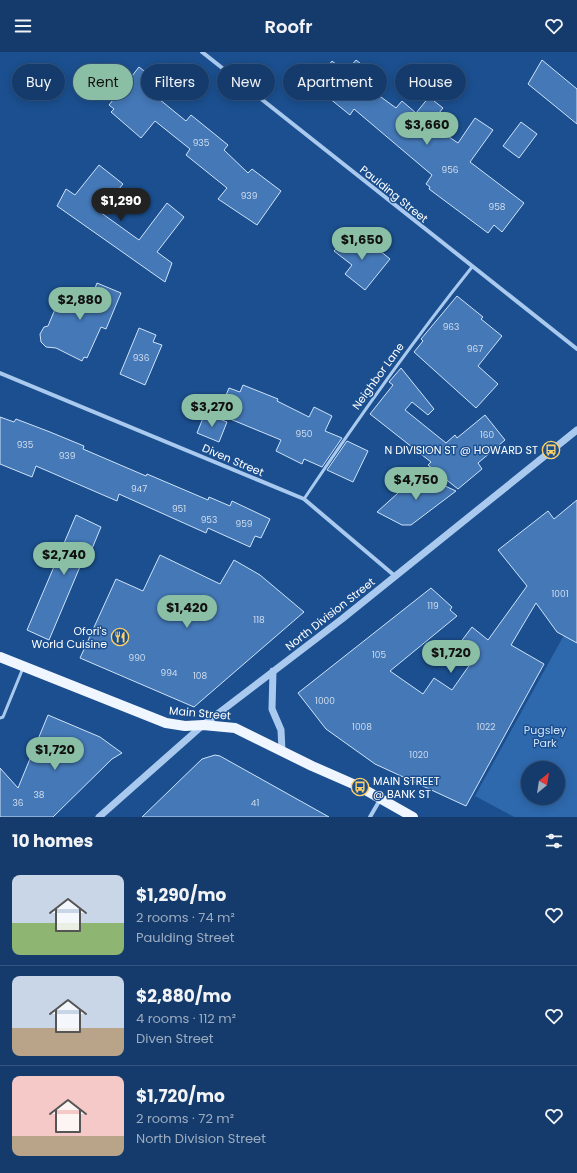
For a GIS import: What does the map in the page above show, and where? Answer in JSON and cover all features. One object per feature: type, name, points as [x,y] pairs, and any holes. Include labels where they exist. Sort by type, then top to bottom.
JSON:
[{"type":"main road","name":"Main Street","points":[[0,657],[166,723],[185,726],[202,725],[235,728],[381,798],[413,817]]},
{"type":"street","name":"Paulding Street","points":[[202,52],[577,349]]},
{"type":"street","name":"Diven Street","points":[[0,373],[304,500],[395,576]]},
{"type":"street","name":"North Division Street","points":[[98,817],[202,725],[395,576],[577,430]]},
{"type":"street","points":[[273,671],[272,710],[281,730],[282,751]]},
{"type":"street","points":[[370,817],[381,798]]},
{"type":"lane","name":"Neighbor Lane","points":[[304,500],[355,423],[430,320],[472,267]]},
{"type":"lane","points":[[0,718],[3,717],[24,667]]},
{"type":"green space","name":"Pugsley Park","points":[[569,626],[577,628],[577,817],[514,817],[475,796]]},
{"type":"building","points":[[356,60],[361,64],[353,64]]},
{"type":"building","points":[[542,60],[577,89],[577,124],[528,84]]},
{"type":"building","points":[[139,67],[141,69],[141,100],[160,100],[186,121],[191,115],[228,145],[224,150],[248,173],[252,169],[281,191],[257,225],[218,199],[227,188],[186,155],[190,149],[155,121],[141,138],[111,112],[114,109],[109,105],[113,100],[133,100],[133,75]]},
{"type":"building","points":[[332,100],[385,100],[396,108],[402,101],[416,113],[427,100],[433,100],[443,108],[430,124],[458,143],[475,118],[493,130],[470,162],[524,203],[502,232],[494,225],[488,233],[429,189],[430,187],[426,184],[432,175],[354,109],[350,115]]},
{"type":"building","points":[[521,122],[537,134],[519,158],[503,146]]},
{"type":"building","points":[[99,165],[123,184],[100,212],[139,240],[167,203],[184,217],[157,252],[172,263],[165,282],[57,206],[66,189],[75,195]]},
{"type":"building","points":[[347,236],[363,248],[368,241],[390,259],[365,290],[345,274],[352,265],[334,251]]},
{"type":"building","points":[[97,283],[121,293],[106,329],[101,327],[87,358],[84,357],[82,361],[56,348],[46,347],[41,342],[40,334],[44,327],[48,326],[63,290],[90,301]]},
{"type":"building","points":[[457,296],[483,317],[481,319],[502,336],[478,366],[498,384],[476,408],[414,352],[423,341],[421,339]]},
{"type":"building","points":[[139,328],[156,335],[153,342],[162,345],[145,385],[120,374]]},
{"type":"building","points":[[401,368],[434,409],[428,415],[412,402],[405,410],[446,443],[455,435],[457,438],[485,415],[505,440],[478,463],[482,469],[458,489],[428,465],[431,462],[370,414],[393,385],[389,382]]},
{"type":"building","points":[[243,385],[278,399],[277,401],[309,417],[314,407],[332,416],[325,431],[342,438],[322,467],[304,459],[302,464],[276,451],[281,440],[218,414],[229,388],[240,392]]},
{"type":"building","points":[[205,413],[227,422],[219,442],[197,433]]},
{"type":"building","points":[[0,417],[14,422],[16,419],[50,432],[84,446],[83,449],[208,500],[209,497],[230,506],[232,501],[270,519],[261,538],[255,536],[250,547],[208,528],[206,533],[119,494],[117,501],[36,466],[32,477],[0,464]]},
{"type":"building","points":[[347,441],[368,451],[353,482],[327,470]]},
{"type":"building","points":[[419,474],[456,491],[411,525],[402,525],[377,512]]},
{"type":"building","points":[[577,500],[577,643],[557,632],[536,603],[511,645],[544,664],[466,806],[375,764],[326,729],[298,693],[431,588],[452,607],[450,610],[457,616],[390,671],[423,694],[434,678],[452,690],[473,660],[457,647],[472,627],[488,640],[527,586],[498,550],[548,511],[554,519]]},
{"type":"building","points":[[76,515],[101,527],[86,563],[82,562],[49,640],[27,630]]},
{"type":"building","points":[[160,555],[220,584],[234,560],[260,575],[304,612],[194,707],[80,658],[116,579],[143,591]]},
{"type":"building","points":[[48,715],[100,737],[122,753],[112,759],[53,817],[0,817],[0,768],[18,788]]},
{"type":"building","points":[[215,755],[220,756],[329,817],[142,817],[202,759]]},
{"type":"place","name":"N DIVISION ST @ HOWARD ST","points":[[551,450]]},
{"type":"place","name":"Ofori's World Cuisine","points":[[120,637]]},
{"type":"place","name":"MAIN STREET @ BANK ST","points":[[360,787]]}]
